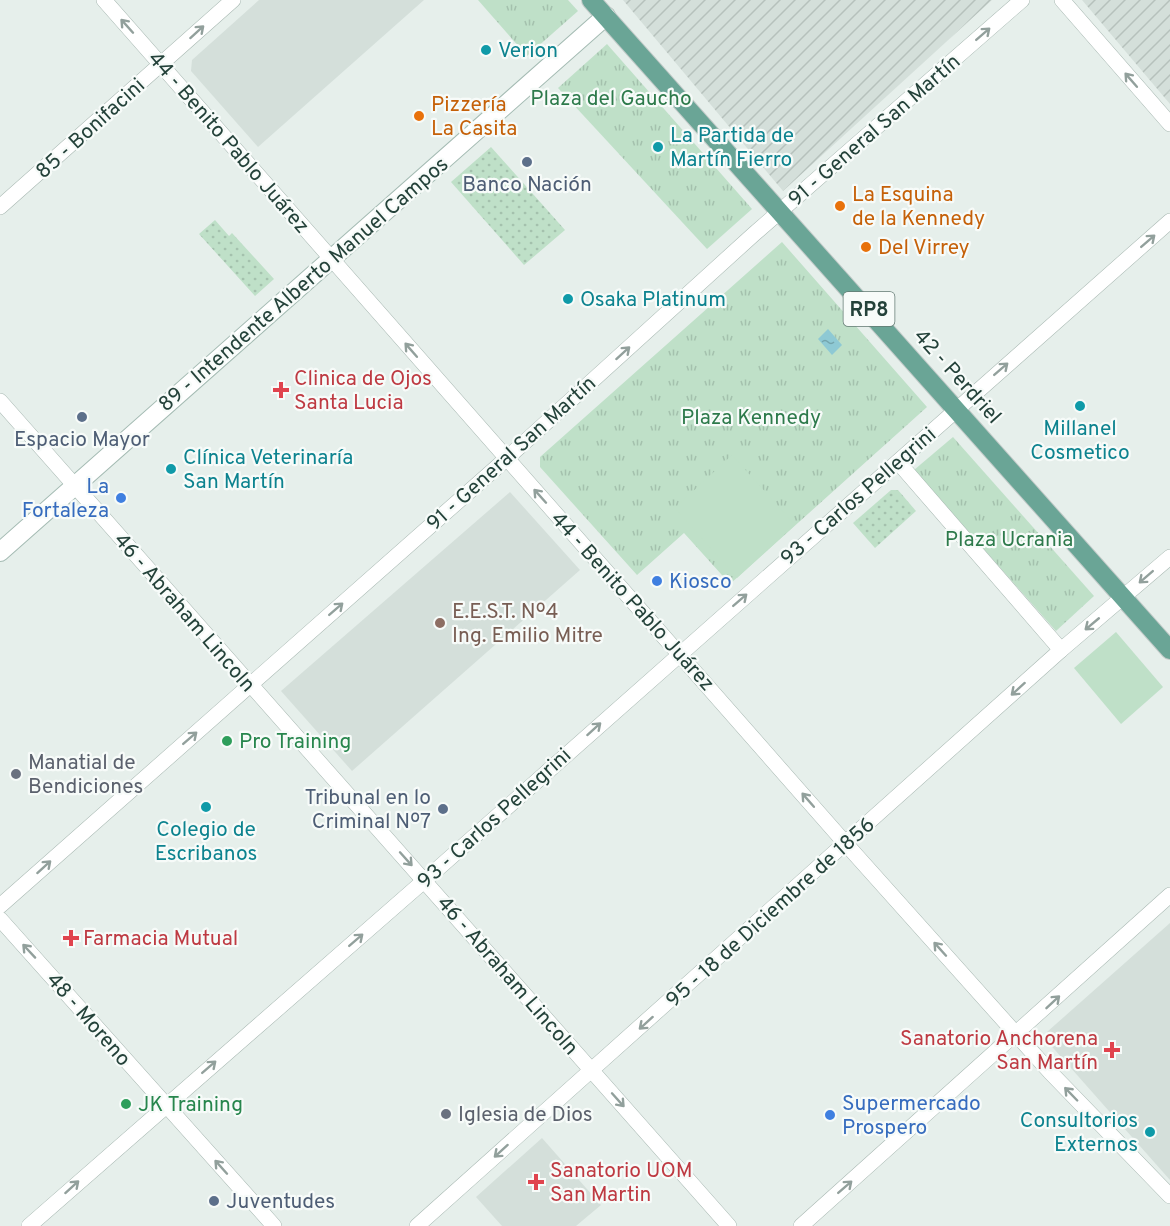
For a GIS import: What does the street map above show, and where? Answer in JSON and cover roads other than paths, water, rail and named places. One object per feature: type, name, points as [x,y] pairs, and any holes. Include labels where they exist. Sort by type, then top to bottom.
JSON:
[{"type":"main road","name":"42 - Perdriel","points":[[591,0],[957,408],[1170,650]]},
{"type":"street","name":"44 - Benito Pablo Juárez","points":[[104,0],[506,459],[680,652],[846,844],[1017,1035],[1170,1196]]},
{"type":"street","name":"85 - Bonifacini","points":[[0,207],[233,0]]},
{"type":"street","name":"91 - General San Martín","points":[[0,906],[506,459],[781,211],[1022,0]]},
{"type":"street","points":[[1062,0],[1170,124]]},
{"type":"street","name":"89 - Intendente Alberto Manuel Campos","points":[[0,552],[606,16]]},
{"type":"street","name":"93 - Carlos Pellegrini","points":[[29,1226],[425,880],[680,652],[1170,221]]},
{"type":"street","name":"46 - Abraham Lincoln","points":[[0,401],[729,1226]]},
{"type":"street","points":[[898,462],[1061,650]]},
{"type":"street","name":"95 - 18 de Diciembre de 1856","points":[[417,1226],[1061,650],[1170,557]]},
{"type":"street","points":[[801,1226],[1017,1035],[1170,895]]},
{"type":"street","name":"48 - Moreno","points":[[0,919],[74,999],[164,1106],[274,1226]]},
{"type":"water","points":[[828,329],[842,345],[832,355],[818,339]]},
{"type":"place","name":"Verion","points":[[486,50]]},
{"type":"place","name":"Pizzería La Casita","points":[[419,116]]},
{"type":"place","name":"La Partida de Martín Fierro","points":[[658,147]]},
{"type":"place","name":"Banco Nación","points":[[527,162]]},
{"type":"place","name":"La Esquina de la Kennedy","points":[[840,206]]},
{"type":"place","name":"Del Virrey","points":[[866,247]]},
{"type":"place","name":"Osaka Platinum","points":[[568,299]]},
{"type":"place","name":"Clinica de Ojos Santa Lucia","points":[[281,390]]},
{"type":"place","name":"Millanel Cosmetico","points":[[1080,406]]},
{"type":"place","name":"Espacio Mayor","points":[[82,417]]},
{"type":"place","name":"Clínica Veterinaría San Martín","points":[[171,469]]},
{"type":"place","name":"La Fortaleza","points":[[121,498]]},
{"type":"place","name":"Kiosco","points":[[657,581]]},
{"type":"place","name":"E.E.S.T. Nº4 Ing. Emilio Mitre","points":[[440,623]]},
{"type":"place","name":"Pro Training","points":[[227,741]]},
{"type":"place","name":"Manatial de Bendiciones","points":[[16,774]]},
{"type":"place","name":"Colegio de Escribanos","points":[[206,807]]},
{"type":"place","name":"Tribunal en lo Criminal Nº7","points":[[443,809]]},
{"type":"place","name":"Farmacia Mutual","points":[[71,938]]},
{"type":"place","name":"Sanatorio Anchorena San Martín","points":[[1112,1050]]},
{"type":"place","name":"JK Training","points":[[126,1104]]},
{"type":"place","name":"Iglesia de Dios","points":[[446,1114]]},
{"type":"place","name":"Supermercado Prospero","points":[[830,1115]]},
{"type":"place","name":"Consultorios Externos","points":[[1150,1132]]},
{"type":"place","name":"Sanatorio UOM San Martin","points":[[536,1182]]},
{"type":"place","name":"Juventudes","points":[[214,1201]]},
{"type":"park label","name":"Plaza del Gaucho","points":[[611,98]]},
{"type":"park label","name":"Plaza Kennedy","points":[[751,417]]},
{"type":"park label","name":"Plaza Ucrania","points":[[1009,539]]}]
